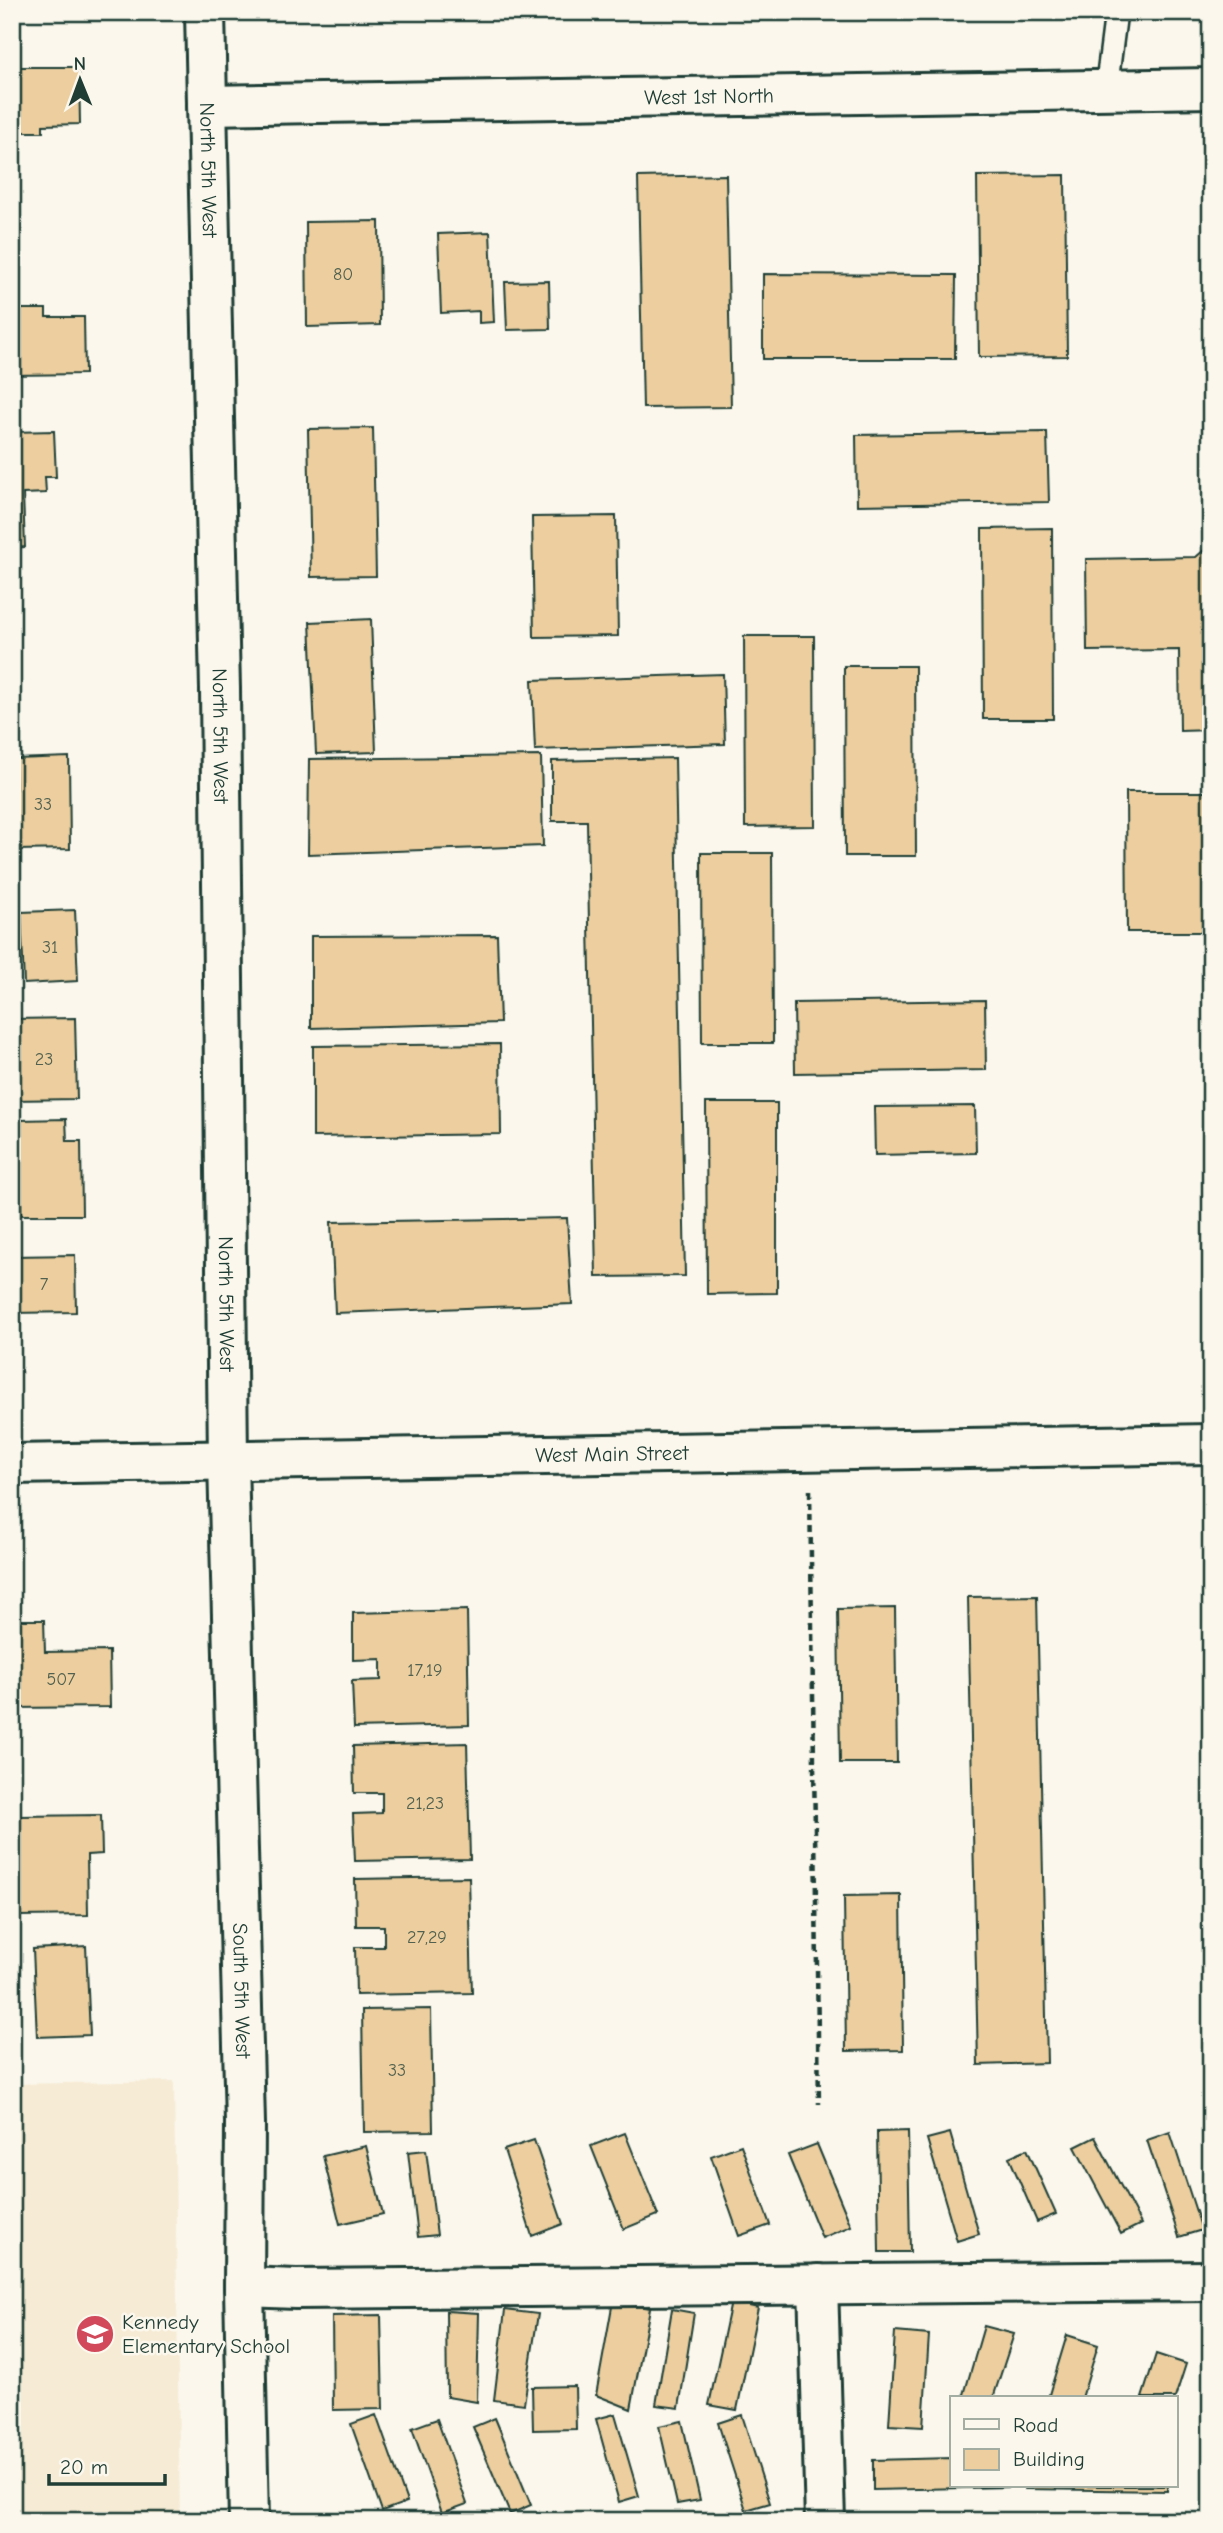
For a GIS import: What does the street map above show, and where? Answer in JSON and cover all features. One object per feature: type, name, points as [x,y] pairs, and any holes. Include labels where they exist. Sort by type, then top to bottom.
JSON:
[{"type":"street","name":"North 5th West","points":[[205,12],[220,689],[228,1460]]},
{"type":"street","name":"West 1st North","points":[[207,105],[1211,88]]},
{"type":"street","name":"West Main Street","points":[[12,1464],[1211,1444]]},
{"type":"street","name":"South 5th West","points":[[228,1460],[244,2095],[244,2287],[249,2521]]},
{"type":"street","points":[[244,2287],[296,2289],[1211,2281]]},
{"type":"street","points":[[818,2284],[825,2521]]},
{"type":"lane","points":[[1106,89],[1116,12]]},
{"type":"path","points":[[809,1451],[819,2104]]},
{"type":"shaded area","name":"Kennedy Elementary School","points":[[174,2081],[180,2521],[12,2521],[12,2084]]},
{"type":"building","points":[[12,67],[79,67],[80,124],[43,125],[43,132],[16,132],[16,126],[12,126]]},
{"type":"building","points":[[726,175],[731,407],[643,408],[638,177]]},
{"type":"building","points":[[1065,175],[1067,356],[979,357],[977,176]]},
{"type":"building","points":[[379,221],[380,325],[307,327],[306,222]]},
{"type":"building","points":[[490,232],[494,322],[479,323],[479,311],[441,313],[438,234]]},
{"type":"building","points":[[763,274],[956,275],[955,359],[763,359]]},
{"type":"building","points":[[549,281],[550,329],[507,330],[505,282]]},
{"type":"building","points":[[18,309],[46,309],[46,317],[84,317],[85,374],[12,375],[12,318],[18,318]]},
{"type":"building","points":[[373,428],[376,576],[311,577],[308,429]]},
{"type":"building","points":[[54,431],[56,477],[45,477],[46,493],[23,494],[25,547],[12,548],[12,432]]},
{"type":"building","points":[[1047,432],[1049,502],[857,505],[856,435]]},
{"type":"building","points":[[616,516],[618,636],[534,637],[532,517]]},
{"type":"building","points":[[1052,528],[1053,719],[983,719],[982,529]]},
{"type":"building","points":[[1211,544],[1211,730],[1180,731],[1179,650],[1087,651],[1086,559],[1196,557]]},
{"type":"building","points":[[371,619],[376,752],[316,754],[310,622]]},
{"type":"building","points":[[744,636],[814,636],[815,826],[745,827]]},
{"type":"building","points":[[844,666],[915,666],[916,856],[845,856]]},
{"type":"building","points":[[723,674],[725,744],[535,750],[532,680]]},
{"type":"building","points":[[541,756],[543,846],[308,854],[309,759]]},
{"type":"building","points":[[69,757],[70,849],[17,850],[15,759]]},
{"type":"building","points":[[675,758],[685,1276],[596,1277],[587,821],[552,821],[552,761]]},
{"type":"building","points":[[1126,792],[1211,792],[1211,932],[1127,932]]},
{"type":"building","points":[[701,853],[772,853],[773,1043],[702,1043]]},
{"type":"building","points":[[75,910],[78,981],[24,984],[21,912]]},
{"type":"building","points":[[497,935],[500,1023],[311,1028],[311,936]]},
{"type":"building","points":[[985,1000],[986,1070],[795,1073],[794,1003]]},
{"type":"building","points":[[75,1018],[77,1099],[12,1100],[12,1019]]},
{"type":"building","points":[[500,1044],[501,1134],[313,1137],[313,1046]]},
{"type":"building","points":[[706,1103],[777,1103],[777,1293],[707,1294]]},
{"type":"building","points":[[975,1106],[976,1153],[875,1155],[874,1107]]},
{"type":"building","points":[[66,1119],[67,1141],[81,1141],[82,1215],[21,1215],[20,1120]]},
{"type":"building","points":[[567,1218],[572,1304],[335,1313],[331,1222]]},
{"type":"building","points":[[75,1255],[76,1312],[12,1313],[12,1256]]},
{"type":"building","points":[[1037,1596],[1047,2063],[978,2065],[968,1597]]},
{"type":"building","points":[[895,1608],[897,1763],[840,1763],[838,1609]]},
{"type":"building","points":[[467,1610],[469,1725],[354,1728],[352,1681],[381,1680],[381,1659],[353,1660],[353,1613]]},
{"type":"building","points":[[12,1620],[44,1620],[45,1652],[109,1651],[110,1707],[12,1708]]},
{"type":"building","points":[[467,1743],[470,1859],[355,1861],[353,1814],[382,1813],[382,1793],[354,1793],[353,1746]]},
{"type":"building","points":[[101,1815],[102,1854],[87,1855],[88,1915],[20,1916],[19,1816]]},
{"type":"building","points":[[469,1877],[472,1993],[356,1995],[355,1947],[384,1947],[384,1926],[356,1926],[355,1879]]},
{"type":"building","points":[[901,1895],[903,2050],[846,2051],[844,1896]]},
{"type":"building","points":[[86,1946],[90,2035],[37,2037],[33,1949]]},
{"type":"building","points":[[431,2009],[433,2131],[364,2132],[362,2010]]},
{"type":"building","points":[[908,2131],[910,2252],[879,2252],[877,2132]]},
{"type":"building","points":[[1170,2132],[1202,2230],[1179,2237],[1147,2140]]},
{"type":"building","points":[[625,2133],[658,2215],[624,2229],[591,2146]]},
{"type":"building","points":[[950,2133],[979,2234],[957,2241],[927,2139]]},
{"type":"building","points":[[1095,2137],[1141,2224],[1121,2234],[1075,2147]]},
{"type":"building","points":[[534,2140],[563,2224],[532,2236],[504,2150]]},
{"type":"building","points":[[817,2144],[851,2226],[822,2238],[788,2155]]},
{"type":"building","points":[[741,2145],[770,2225],[739,2236],[711,2156]]},
{"type":"building","points":[[366,2146],[383,2214],[340,2224],[323,2156]]},
{"type":"building","points":[[1027,2149],[1056,2214],[1037,2222],[1009,2157]]},
{"type":"building","points":[[426,2150],[437,2235],[418,2237],[408,2152]]},
{"type":"building","points":[[613,2301],[650,2308],[631,2409],[596,2395]]},
{"type":"building","points":[[731,2302],[758,2308],[737,2410],[709,2405]]},
{"type":"building","points":[[672,2309],[694,2313],[679,2408],[656,2405]]},
{"type":"building","points":[[505,2310],[538,2314],[524,2404],[494,2400]]},
{"type":"building","points":[[446,2311],[479,2313],[477,2402],[447,2397]]},
{"type":"building","points":[[381,2315],[383,2409],[333,2410],[332,2316]]},
{"type":"building","points":[[984,2326],[1014,2334],[994,2396],[964,2396]]},
{"type":"building","points":[[895,2332],[929,2335],[923,2427],[889,2425]]},
{"type":"building","points":[[1067,2335],[1098,2345],[1083,2396],[1049,2396]]},
{"type":"building","points":[[1156,2354],[1186,2364],[1176,2396],[1143,2396]]},
{"type":"building","points":[[575,2386],[576,2429],[533,2430],[532,2387]]},
{"type":"building","points":[[615,2414],[639,2496],[619,2502],[596,2419]]},
{"type":"building","points":[[376,2415],[407,2502],[382,2511],[351,2424]]},
{"type":"building","points":[[742,2415],[770,2503],[746,2510],[718,2423]]},
{"type":"building","points":[[495,2418],[531,2505],[510,2514],[473,2427]]},
{"type":"building","points":[[437,2419],[467,2504],[442,2513],[412,2428]]},
{"type":"building","points":[[682,2421],[700,2500],[677,2504],[659,2426]]},
{"type":"building","points":[[950,2458],[950,2488],[965,2488],[873,2490],[873,2460]]},
{"type":"building","points":[[1167,2488],[1167,2491],[1025,2489]]},
{"type":"place","name":"Kennedy Elementary School","points":[[95,2334]]}]
